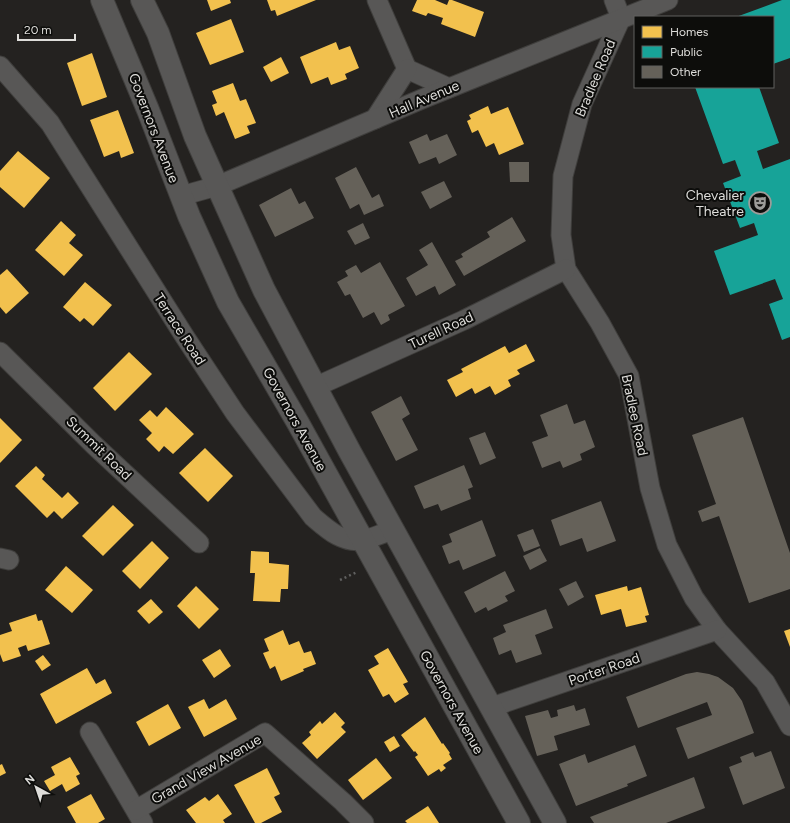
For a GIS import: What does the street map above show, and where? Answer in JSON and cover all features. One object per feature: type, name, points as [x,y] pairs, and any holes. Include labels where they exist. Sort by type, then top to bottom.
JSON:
[{"type":"street","name":"Governors Avenue","points":[[102,0],[145,103],[189,216],[228,302],[298,423],[519,823]]},
{"type":"street","points":[[142,0],[158,33],[195,136],[264,290],[393,530],[555,823]]},
{"type":"street","points":[[377,0],[407,69],[449,88]]},
{"type":"street","points":[[614,0],[621,18]]},
{"type":"street","name":"Hall Avenue","points":[[181,196],[217,186],[449,88],[668,0]]},
{"type":"street","name":"Bradlee Road","points":[[621,18],[582,104],[563,176],[561,235],[566,269],[600,323],[628,376],[650,488],[667,545],[694,598],[717,630],[765,682],[790,726]]},
{"type":"street","name":"Terrace Road","points":[[0,66],[50,124],[235,413],[313,517],[328,530],[346,540],[362,540],[393,530]]},
{"type":"street","points":[[375,119],[407,69]]},
{"type":"street","name":"Turell Road","points":[[315,387],[464,320],[566,269]]},
{"type":"street","name":"Summit Road","points":[[0,352],[94,445],[199,544]]},
{"type":"street","name":"Porter Road","points":[[492,708],[717,630]]},
{"type":"street","points":[[90,732],[140,817]]},
{"type":"street","name":"Grand View Avenue","points":[[140,817],[265,734],[343,802],[364,823]]},
{"type":"building: Homes","points":[[207,0],[230,0],[231,3],[211,11]]},
{"type":"building: Homes","points":[[267,0],[316,0],[277,16],[275,10],[271,11]]},
{"type":"building: Homes","points":[[417,0],[435,0],[447,5],[449,0],[452,0],[484,12],[475,37],[441,24],[443,18],[428,13],[426,16],[412,11]]},
{"type":"building: Homes","points":[[231,19],[244,52],[210,65],[196,33]]},
{"type":"building: Homes","points":[[336,42],[339,50],[350,46],[359,68],[345,74],[347,79],[331,85],[328,77],[311,84],[300,57]]},
{"type":"building: Homes","points":[[92,53],[107,97],[82,106],[67,63]]},
{"type":"building: Homes","points":[[281,57],[289,73],[271,82],[263,67]]},
{"type":"building: Homes","points":[[233,83],[240,101],[246,99],[256,123],[247,126],[250,133],[235,139],[224,112],[216,116],[212,105],[217,103],[212,91]]},
{"type":"building: Homes","points":[[488,106],[491,114],[508,107],[524,144],[499,155],[494,143],[486,147],[478,130],[472,133],[467,121],[471,119],[469,115]]},
{"type":"building: Homes","points":[[118,110],[134,153],[121,158],[119,151],[104,157],[90,120]]},
{"type":"building: Homes","points":[[18,151],[50,178],[24,208],[0,187],[0,171]]},
{"type":"building: Homes","points":[[61,221],[76,235],[69,243],[83,255],[64,276],[35,250]]},
{"type":"building: Homes","points":[[7,269],[29,293],[6,314],[0,307],[0,275]]},
{"type":"building: Homes","points":[[85,282],[112,305],[93,326],[84,318],[80,322],[63,307]]},
{"type":"building: Homes","points":[[526,344],[535,361],[517,370],[520,374],[508,380],[511,386],[495,395],[490,386],[475,394],[472,388],[456,397],[447,380],[463,372],[461,369],[505,346],[509,353]]},
{"type":"building: Homes","points":[[129,352],[152,374],[115,411],[93,388]]},
{"type":"building: Homes","points":[[166,407],[194,434],[173,454],[164,446],[159,452],[146,439],[152,433],[139,420],[150,410],[157,417]]},
{"type":"building: Homes","points":[[0,418],[22,440],[0,463]]},
{"type":"building: Homes","points":[[205,448],[233,476],[208,502],[179,473]]},
{"type":"building: Homes","points":[[36,466],[45,475],[42,479],[62,498],[68,492],[79,503],[62,519],[54,511],[47,518],[15,486]]},
{"type":"building: Homes","points":[[113,505],[134,525],[103,556],[82,536]]},
{"type":"building: Homes","points":[[152,541],[169,558],[140,589],[122,571]]},
{"type":"building: Homes","points":[[251,551],[269,552],[269,563],[289,565],[288,589],[281,589],[280,602],[253,601],[255,573],[250,573]]},
{"type":"building: Homes","points":[[66,566],[93,590],[72,613],[45,590]]},
{"type":"building: Homes","points":[[196,586],[219,609],[199,629],[177,606]]},
{"type":"building: Homes","points":[[627,586],[628,591],[641,587],[649,615],[645,616],[647,622],[626,627],[621,609],[601,615],[595,595]]},
{"type":"building: Homes","points":[[151,599],[163,612],[149,624],[137,611]]},
{"type":"building: Homes","points":[[36,614],[38,621],[42,620],[50,644],[28,651],[26,645],[18,648],[21,656],[3,662],[0,654],[0,635],[12,631],[9,623]]},
{"type":"building: Homes","points":[[790,629],[790,647],[784,631]]},
{"type":"building: Homes","points":[[283,630],[289,645],[299,641],[304,653],[311,651],[316,664],[281,681],[275,666],[270,669],[263,653],[269,651],[264,639]]},
{"type":"building: Homes","points":[[388,648],[408,682],[403,684],[409,694],[395,703],[389,694],[383,697],[368,670],[379,664],[374,656]]},
{"type":"building: Homes","points":[[220,649],[231,666],[214,678],[202,660]]},
{"type":"building: Homes","points":[[43,655],[51,665],[42,671],[35,661]]},
{"type":"building: Homes","points":[[87,668],[96,684],[105,679],[112,693],[56,724],[40,694]]},
{"type":"building: Homes","points":[[204,699],[209,709],[226,699],[237,719],[204,737],[188,707]]},
{"type":"building: Homes","points":[[168,704],[181,728],[149,746],[136,722]]},
{"type":"building: Homes","points":[[335,712],[345,723],[341,727],[346,732],[317,759],[302,743],[311,735],[309,732],[320,721],[322,724]]},
{"type":"building: Homes","points":[[425,717],[442,744],[443,743],[450,753],[449,754],[452,759],[443,765],[446,768],[441,772],[439,769],[428,776],[415,757],[418,755],[401,735]]},
{"type":"building: Homes","points":[[394,736],[400,746],[390,752],[384,742]]},
{"type":"building: Homes","points":[[70,757],[80,774],[76,776],[80,784],[66,792],[62,784],[50,791],[44,781],[55,775],[51,767]]},
{"type":"building: Homes","points":[[376,758],[392,778],[363,800],[348,780]]},
{"type":"building: Homes","points":[[2,764],[6,773],[0,776],[0,765]]},
{"type":"building: Homes","points":[[267,768],[280,794],[274,797],[282,812],[261,823],[255,823],[234,785]]},
{"type":"building: Homes","points":[[91,794],[105,819],[98,823],[76,823],[67,807]]},
{"type":"building: Homes","points":[[218,794],[232,814],[223,820],[225,823],[196,823],[186,810],[205,797],[209,801]]},
{"type":"building: Homes","points":[[428,806],[439,823],[407,823],[405,821]]},
{"type":"building: Public","points":[[782,0],[790,0],[790,58],[774,64],[774,16],[739,16]]},
{"type":"building: Public","name":"Chevalier Theatre","points":[[695,88],[759,88],[779,143],[757,151],[763,169],[790,159],[790,337],[782,340],[769,304],[783,299],[775,279],[730,295],[714,251],[758,235],[754,223],[740,228],[723,183],[741,176],[735,160],[723,164]]},
{"type":"building: Other","points":[[427,134],[430,141],[447,134],[457,155],[439,164],[436,157],[419,164],[409,142]]},
{"type":"building: Other","points":[[509,162],[529,162],[529,182],[510,182]]},
{"type":"building: Other","points":[[356,167],[372,198],[379,194],[384,206],[364,215],[359,204],[350,209],[335,178]]},
{"type":"building: Other","points":[[444,181],[452,197],[430,209],[421,192]]},
{"type":"building: Other","points":[[291,188],[299,204],[305,201],[314,218],[275,237],[259,205]]},
{"type":"building: Other","points":[[512,217],[526,241],[464,276],[455,261],[463,257],[461,254],[490,237],[487,232]]},
{"type":"building: Other","points":[[363,223],[370,238],[355,245],[347,231]]},
{"type":"building: Other","points":[[432,242],[456,285],[439,295],[435,286],[416,296],[406,278],[428,265],[419,250]]},
{"type":"building: Other","points":[[380,262],[405,306],[388,315],[390,320],[381,325],[374,312],[363,318],[350,294],[345,296],[337,282],[348,276],[345,271],[356,265],[361,273]]},
{"type":"building: Other","points":[[401,396],[410,414],[402,419],[418,450],[396,461],[371,412]]},
{"type":"building: Other","points":[[567,404],[574,424],[585,420],[595,447],[580,454],[582,460],[563,468],[560,461],[542,468],[532,442],[548,436],[540,415]]},
{"type":"building: Other","points":[[743,417],[790,553],[790,589],[749,603],[719,516],[702,522],[698,511],[716,504],[692,435]]},
{"type":"building: Other","points":[[485,432],[496,458],[480,465],[469,438]]},
{"type":"building: Other","points":[[464,465],[473,487],[468,489],[471,499],[441,511],[438,504],[424,509],[414,486]]},
{"type":"building: Other","points":[[601,501],[616,541],[587,552],[582,538],[560,546],[551,520]]},
{"type":"building: Other","points":[[482,520],[496,556],[463,570],[459,560],[449,564],[442,546],[452,542],[449,534]]},
{"type":"building: Other","points":[[533,529],[540,546],[524,552],[517,535]]},
{"type":"building: Other","points":[[540,548],[547,561],[530,570],[523,556]]},
{"type":"building: Other","points":[[505,571],[515,591],[505,596],[508,601],[488,611],[486,607],[475,613],[464,592]]},
{"type":"building: Other","points":[[576,581],[584,597],[568,606],[559,589]]},
{"type":"building: Other","points":[[546,609],[553,628],[535,635],[542,654],[516,663],[511,650],[499,655],[493,638],[506,632],[503,625]]},
{"type":"building: Other","points":[[697,672],[718,677],[733,688],[742,701],[754,733],[688,759],[676,728],[712,715],[707,702],[638,728],[626,697],[686,674]]},
{"type":"building: Other","points":[[574,705],[576,711],[585,708],[590,725],[554,736],[558,750],[537,756],[525,716],[548,710],[551,718],[558,716],[557,710]]},
{"type":"building: Other","points":[[635,745],[647,776],[627,784],[628,786],[576,806],[559,764],[585,754],[588,763]]},
{"type":"building: Other","points":[[771,751],[785,788],[743,805],[729,767],[742,762],[740,757],[753,752],[755,757]]},
{"type":"building: Other","points":[[694,777],[705,808],[666,823],[594,823],[590,817]]},
{"type":"place","name":"Chevalier Theatre","points":[[760,203]]}]
